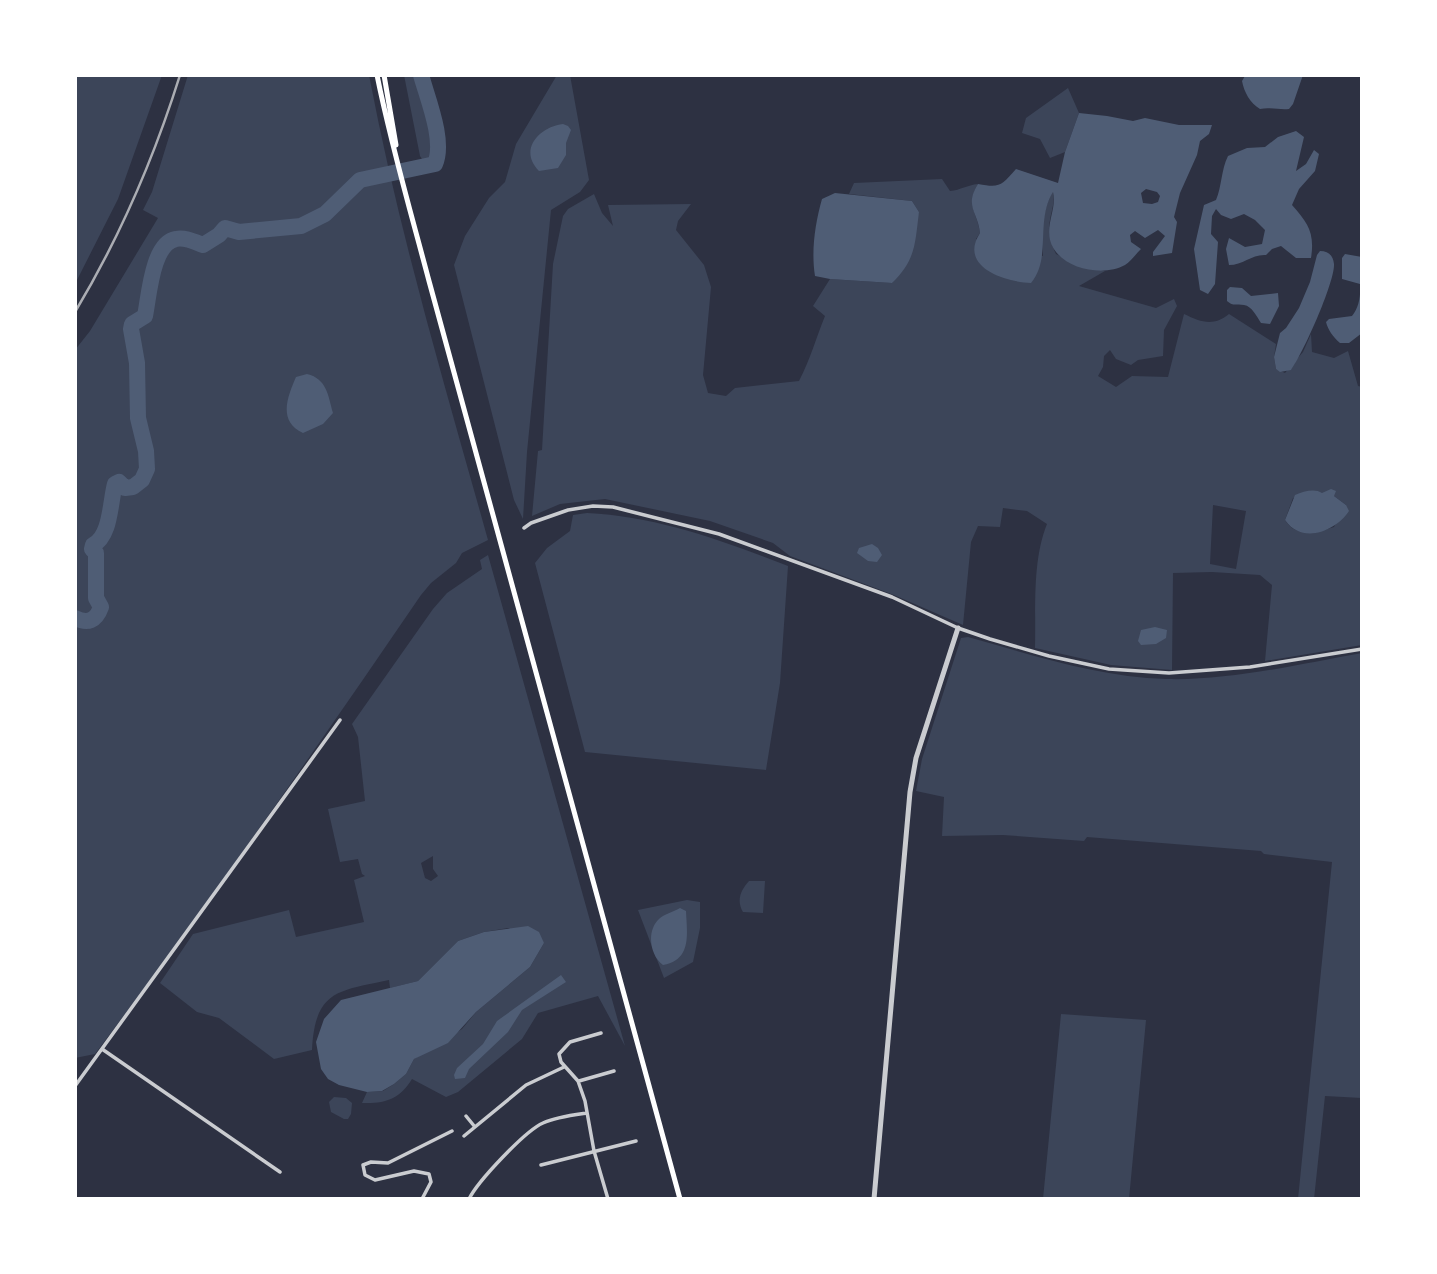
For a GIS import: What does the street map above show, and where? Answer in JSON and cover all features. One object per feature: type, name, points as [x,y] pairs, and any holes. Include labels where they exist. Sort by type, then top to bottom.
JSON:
[{"type":"main road","points":[[377,75],[389,133],[398,158]]},
{"type":"main road","points":[[384,75],[398,158],[465,415],[680,1199]]},
{"type":"street","points":[[524,528],[568,510],[593,506],[613,507],[719,534],[892,597],[958,628],[1049,656],[1109,669],[1169,673],[1250,667],[1362,649]]},
{"type":"street","points":[[874,1199],[910,792],[916,758],[958,628]]},
{"type":"street","points":[[75,1086],[340,720]]},
{"type":"street","points":[[601,1033],[566,1044],[559,1054],[564,1067],[578,1081],[608,1199]]},
{"type":"street","points":[[102,1049],[280,1172]]},
{"type":"street","points":[[464,1136],[526,1085],[564,1067]]},
{"type":"street","points":[[578,1081],[614,1070]]},
{"type":"street","points":[[469,1199],[480,1183],[530,1132],[543,1123],[587,1112]]},
{"type":"street","points":[[466,1116],[475,1127]]},
{"type":"street","points":[[422,1199],[431,1182],[431,1175],[414,1171],[375,1180],[365,1175],[363,1165],[371,1162],[388,1163],[452,1131]]},
{"type":"street","points":[[541,1165],[636,1141]]},
{"type":"shaded area","points":[[75,75],[162,75],[118,199],[75,284]]},
{"type":"shaded area","points":[[188,75],[369,75],[408,251],[488,540],[462,553],[456,563],[431,583],[421,595],[261,826],[95,1054],[75,1058],[75,350],[90,331],[158,218],[143,210],[152,192]]},
{"type":"shaded area","points":[[404,75],[417,75],[436,151],[433,159],[424,162],[420,156]]},
{"type":"shaded area","points":[[557,75],[570,75],[589,180],[580,192],[551,210],[523,519],[514,500],[454,265],[465,236],[489,198],[505,182],[516,144]]},
{"type":"shaded area","points":[[1303,75],[1289,109],[1260,109],[1253,104],[1242,81],[1245,76]]},
{"type":"shaded area","points":[[1068,88],[1079,113],[1065,152],[1050,158],[1040,139],[1022,133],[1026,118]]},
{"type":"shaded area","points":[[1079,113],[1133,121],[1145,118],[1179,125],[1212,125],[1209,134],[1200,141],[1197,155],[1180,193],[1174,217],[1177,222],[1172,253],[1153,256],[1165,236],[1158,230],[1145,238],[1135,231],[1130,235],[1131,242],[1141,249],[1125,265],[1105,271],[1071,264],[1054,250],[1050,240],[1053,192],[1045,215],[1041,262],[1031,283],[1009,280],[987,270],[975,255],[975,245],[980,233],[972,198],[978,184],[1000,184],[1016,169],[1058,183],[1065,152]],"holes":[[[1146,189],[1157,192],[1160,196],[1158,202],[1143,203],[1141,193]]]},
{"type":"shaded area","points":[[563,124],[571,130],[566,143],[566,155],[558,168],[539,171],[531,155],[534,141],[546,130]]},
{"type":"shaded area","points":[[1296,131],[1304,137],[1296,171],[1306,164],[1314,150],[1319,154],[1315,171],[1299,189],[1292,205],[1309,229],[1311,258],[1296,258],[1281,246],[1266,255],[1229,265],[1226,249],[1229,238],[1245,247],[1262,244],[1265,230],[1244,214],[1231,219],[1221,215],[1216,209],[1212,216],[1211,234],[1218,242],[1215,284],[1208,294],[1200,290],[1194,249],[1204,205],[1216,200],[1228,156],[1247,148],[1265,147],[1278,137]]},
{"type":"shaded area","points":[[942,179],[950,191],[978,184],[972,204],[980,233],[976,239],[1043,256],[1043,222],[1053,191],[1049,229],[1056,254],[1090,269],[1105,271],[1079,286],[1156,308],[1174,299],[1177,306],[1164,330],[1163,356],[1138,360],[1131,365],[1116,359],[1110,350],[1104,356],[1103,367],[1098,376],[1116,387],[1132,376],[1168,377],[1184,314],[1212,322],[1229,314],[1276,344],[1276,369],[1285,373],[1303,352],[1311,334],[1312,352],[1334,358],[1348,351],[1358,386],[1362,387],[1362,645],[1265,661],[1272,585],[1260,575],[1212,572],[1173,573],[1172,670],[1111,665],[1035,648],[1037,569],[1047,524],[1027,511],[1003,508],[1000,527],[978,526],[971,542],[963,625],[894,595],[790,556],[773,543],[710,521],[605,499],[560,504],[532,516],[538,451],[542,450],[553,264],[563,216],[568,209],[594,194],[602,213],[613,226],[608,205],[691,204],[678,221],[676,230],[704,265],[711,287],[703,375],[708,393],[726,396],[735,388],[799,381],[825,316],[813,306],[830,279],[892,283],[919,212],[912,201],[849,194],[854,183]],"holes":[[[1322,493],[1334,496],[1346,505],[1334,527],[1301,532],[1290,526],[1285,520],[1293,498]],[[1213,505],[1246,511],[1236,569],[1210,564]]]},
{"type":"shaded area","points":[[835,193],[912,201],[919,212],[910,259],[892,283],[815,276],[814,247],[822,199]]},
{"type":"shaded area","points":[[1320,251],[1330,254],[1334,264],[1329,286],[1296,362],[1291,370],[1280,372],[1276,369],[1274,357],[1280,333],[1299,308]]},
{"type":"shaded area","points":[[1345,254],[1362,257],[1362,333],[1349,343],[1340,343],[1326,322],[1329,319],[1352,316],[1360,293],[1360,284],[1342,279],[1342,258]]},
{"type":"shaded area","points":[[1230,287],[1242,288],[1251,296],[1278,293],[1279,306],[1270,324],[1261,323],[1249,307],[1227,301],[1227,290]]},
{"type":"shaded area","points":[[307,374],[323,384],[333,413],[323,424],[303,433],[290,422],[287,408],[296,377]]},
{"type":"shaded area","points":[[1331,489],[1336,491],[1334,496],[1346,505],[1349,511],[1336,524],[1328,529],[1309,533],[1292,528],[1285,520],[1295,495],[1309,491],[1322,493]]},
{"type":"shaded area","points":[[587,513],[664,524],[788,566],[780,683],[766,770],[585,752],[535,563],[547,548],[570,531],[573,515]]},
{"type":"shaded area","points":[[872,544],[882,555],[877,562],[868,561],[857,553],[859,548]]},
{"type":"shaded area","points":[[488,555],[625,1046],[598,996],[538,1013],[522,1039],[458,1092],[446,1097],[412,1079],[391,1099],[362,1103],[367,1092],[383,1091],[394,1084],[406,1074],[414,1059],[462,1029],[476,1012],[530,967],[544,943],[508,928],[484,932],[458,941],[418,981],[390,988],[389,980],[356,987],[332,997],[318,1015],[312,1050],[274,1059],[219,1018],[197,1012],[160,983],[193,934],[289,910],[296,937],[364,922],[354,880],[365,876],[358,859],[340,862],[328,809],[365,801],[358,737],[352,724],[433,609],[447,593],[482,569],[480,560]],"holes":[[[433,856],[433,869],[438,876],[431,881],[425,878],[421,863]]]},
{"type":"shaded area","points":[[1155,627],[1167,630],[1166,638],[1156,644],[1141,645],[1138,641],[1141,630]]},
{"type":"shaded area","points":[[968,637],[1090,670],[1166,679],[1239,675],[1362,653],[1362,1098],[1325,1096],[1314,1199],[1298,1199],[1332,862],[1264,854],[1261,851],[1087,837],[1084,841],[1003,835],[942,836],[944,797],[916,791],[922,759],[961,638]]},
{"type":"shaded area","points":[[749,881],[765,881],[763,913],[743,912],[741,908],[740,895]]},
{"type":"shaded area","points":[[687,900],[700,902],[700,928],[693,962],[664,978],[638,910]]},
{"type":"shaded area","points":[[680,908],[686,911],[686,945],[679,958],[663,965],[653,950],[652,930],[661,917]]},
{"type":"shaded area","points":[[528,926],[539,932],[544,943],[530,967],[476,1012],[448,1043],[414,1059],[406,1074],[382,1091],[367,1092],[339,1085],[328,1079],[321,1069],[316,1042],[324,1019],[341,1000],[418,981],[458,941],[484,932]]},
{"type":"shaded area","points":[[561,975],[566,982],[522,1010],[508,1032],[469,1069],[465,1078],[455,1079],[457,1068],[483,1044],[497,1021]]},
{"type":"shaded area","points":[[1061,1014],[1146,1020],[1129,1199],[1043,1199]]},
{"type":"shaded area","points":[[334,1097],[346,1098],[352,1103],[348,1119],[331,1112],[329,1102]]},
{"type":"waterway","points":[[75,618],[91,620],[101,607],[96,598],[96,553],[92,549],[107,526],[115,484],[119,482],[125,488],[133,487],[142,480],[147,469],[146,451],[138,418],[137,363],[131,329],[132,324],[145,316],[153,272],[162,250],[176,239],[203,245],[225,228],[239,232],[301,226],[325,214],[360,180],[435,164],[438,155],[437,132],[421,75]]},
{"type":"railway","points":[[75,312],[107,255],[135,196],[180,75]]}]
